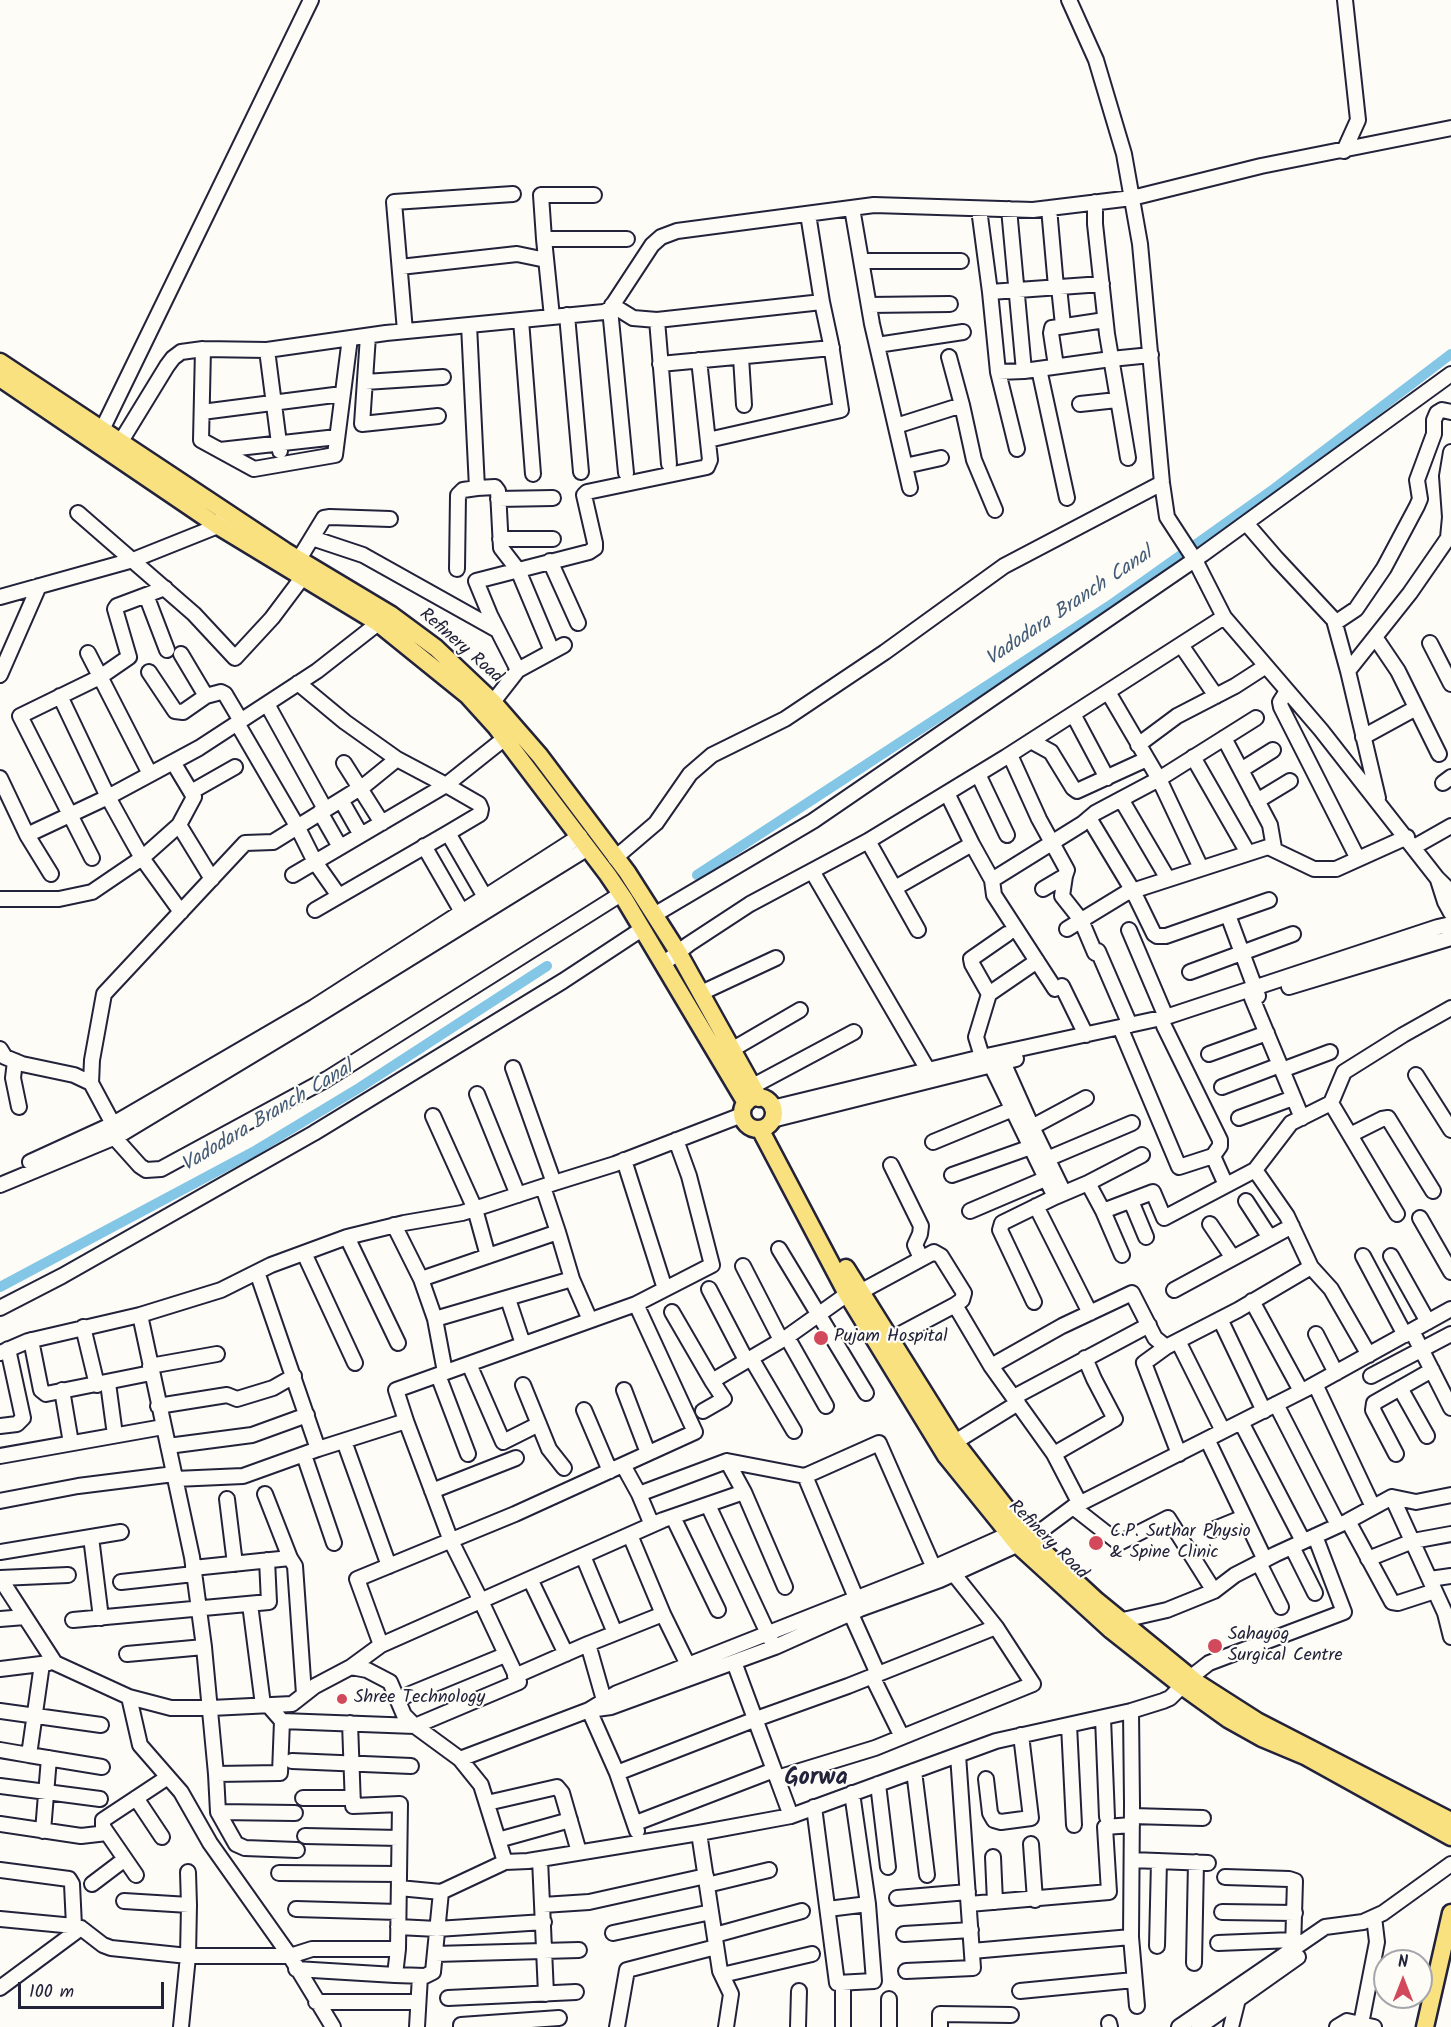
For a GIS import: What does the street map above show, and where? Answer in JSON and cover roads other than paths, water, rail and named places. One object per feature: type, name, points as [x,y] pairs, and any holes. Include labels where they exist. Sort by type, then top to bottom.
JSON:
[{"type":"main road","name":"Refinery Road","points":[[0,362],[99,436],[222,519],[302,578],[384,618],[436,648],[493,702],[502,727],[584,842],[615,866],[621,894],[663,964],[759,1110]]},
{"type":"main road","name":"Refinery Road","points":[[0,378],[99,436]]},
{"type":"main road","name":"Refinery Road","points":[[222,519],[299,559],[384,618],[502,727],[540,756],[615,866],[654,915],[678,952],[733,1049],[759,1110],[946,1456],[1019,1536],[1097,1600],[1117,1625],[1240,1726],[1305,1756],[1451,1837]]},
{"type":"main road","name":"Refinery Road","points":[[855,1291],[891,1339],[955,1442],[1019,1536]]},
{"type":"main road","name":"Refinery Road","points":[[1186,1682],[1451,1821]]},
{"type":"main road","points":[[1425,2027],[1449,1932],[1451,1913]]},
{"type":"street","points":[[99,436],[311,0]]},
{"type":"street","points":[[1070,0],[1096,60],[1124,154],[1140,244],[1167,517],[1194,558],[1224,617],[1411,842],[1437,878],[1451,892]]},
{"type":"street","points":[[1344,151],[1358,120],[1345,0]]},
{"type":"street","points":[[117,448],[172,358],[185,351],[267,350],[405,331],[604,312],[611,307],[652,245],[662,237],[677,231],[874,205],[979,209],[1050,208],[1132,198],[1261,166],[1451,128]]},
{"type":"street","points":[[405,331],[394,202],[513,195]]},
{"type":"street","points":[[552,317],[541,195],[594,195]]},
{"type":"street","points":[[1095,202],[1095,224],[1105,320],[1128,458]]},
{"type":"street","points":[[852,208],[877,345],[910,488]]},
{"type":"street","points":[[1050,208],[1063,325]]},
{"type":"street","points":[[979,209],[998,372],[1017,448]]},
{"type":"street","points":[[1009,209],[1024,371]]},
{"type":"street","points":[[708,440],[841,411],[808,214]]},
{"type":"street","points":[[544,239],[627,239]]},
{"type":"street","points":[[400,267],[517,254],[546,260]]},
{"type":"street","points":[[861,261],[961,261]]},
{"type":"street","points":[[990,292],[1102,284]]},
{"type":"street","points":[[611,307],[633,318],[657,320],[822,303]]},
{"type":"street","points":[[869,305],[950,304]]},
{"type":"street","points":[[611,307],[626,473]]},
{"type":"street","points":[[567,315],[581,471]]},
{"type":"street","points":[[521,320],[533,474]]},
{"type":"street","points":[[657,320],[669,464]]},
{"type":"street","points":[[1056,366],[1051,330],[1055,326],[1105,320]]},
{"type":"street","points":[[469,325],[477,488]]},
{"type":"street","points":[[877,345],[963,332]]},
{"type":"street","points":[[368,336],[362,424],[438,416]]},
{"type":"street","points":[[203,349],[201,440],[255,469],[335,455],[350,338]]},
{"type":"street","points":[[660,364],[832,348]]},
{"type":"street","points":[[267,350],[281,465]]},
{"type":"street","points":[[998,372],[1024,371],[1111,358],[1151,355]]},
{"type":"street","points":[[741,357],[744,405]]},
{"type":"street","points":[[949,357],[974,460],[995,510]]},
{"type":"street","points":[[518,670],[497,630],[476,581],[589,552],[595,548],[596,543],[584,497],[585,493],[707,467],[710,460],[699,360]]},
{"type":"street","points":[[1039,369],[1067,498]]},
{"type":"street","points":[[654,915],[813,821],[1246,523],[1451,374]]},
{"type":"street","points":[[365,382],[443,377]]},
{"type":"street","points":[[202,412],[342,394]]},
{"type":"street","points":[[1080,404],[1117,400]]},
{"type":"street","points":[[896,426],[962,405]]},
{"type":"street","points":[[1335,623],[1356,609],[1384,568],[1418,506],[1420,499],[1417,480],[1434,434],[1434,420],[1437,413],[1442,410],[1451,412]]},
{"type":"street","points":[[220,450],[338,437]]},
{"type":"street","points":[[1348,671],[1410,593],[1448,538],[1450,517],[1447,476],[1451,452]]},
{"type":"street","points":[[905,466],[941,458]]},
{"type":"street","points":[[615,866],[656,823],[690,774],[712,755],[785,719],[885,652],[1004,566],[1162,483]]},
{"type":"street","points":[[457,569],[458,495],[461,491],[495,487],[498,491],[501,548],[518,570],[558,648],[518,670],[493,702]]},
{"type":"street","points":[[498,499],[553,498]]},
{"type":"street","points":[[78,513],[194,614],[235,658],[272,618],[302,578]]},
{"type":"street","points":[[299,559],[322,520],[327,517],[390,519]]},
{"type":"street","points":[[0,597],[133,560],[222,519]]},
{"type":"street","points":[[1246,523],[1334,620],[1379,803]]},
{"type":"street","points":[[312,538],[363,555],[497,630]]},
{"type":"street","points":[[500,538],[553,539]]},
{"type":"street","points":[[550,561],[578,623]]},
{"type":"street","points":[[0,675],[6,648],[39,586]]},
{"type":"street","points":[[92,858],[20,716],[100,676],[129,657],[115,609],[117,606],[165,588]]},
{"type":"street","points":[[146,595],[174,652],[206,696]]},
{"type":"street","points":[[663,964],[750,904],[868,841],[1031,741],[1224,617]]},
{"type":"street","points":[[27,835],[108,797],[199,748],[298,683],[384,618]]},
{"type":"street","points":[[1375,638],[1398,671],[1438,754]]},
{"type":"street","points":[[1430,644],[1451,684]]},
{"type":"street","points":[[1181,645],[1216,696]]},
{"type":"street","points":[[88,653],[150,774]]},
{"type":"street","points":[[1138,744],[1177,716],[1266,666]]},
{"type":"street","points":[[149,672],[175,711],[183,712],[206,696],[218,691],[223,693],[315,862],[339,896]]},
{"type":"street","points":[[298,683],[345,722],[397,759],[479,804],[482,809],[480,814],[315,910]]},
{"type":"street","points":[[1287,691],[1280,702],[1281,707],[1358,859]]},
{"type":"street","points":[[1108,692],[1159,779],[1201,868]]},
{"type":"street","points":[[60,696],[108,797],[141,858],[181,912]]},
{"type":"street","points":[[267,704],[340,848]]},
{"type":"street","points":[[1363,737],[1416,708]]},
{"type":"street","points":[[1072,714],[1107,778]]},
{"type":"street","points":[[992,880],[1095,813],[1159,779],[1256,718]]},
{"type":"street","points":[[293,875],[446,785],[502,727]]},
{"type":"street","points":[[1224,738],[1270,825],[1274,848]]},
{"type":"street","points":[[1031,741],[1051,752],[1075,790],[1147,759]]},
{"type":"street","points":[[1241,770],[1273,750]]},
{"type":"street","points":[[1010,754],[1039,819],[1066,870],[1062,896],[1081,920],[1096,952],[1179,1167],[1213,1156],[1220,1146],[1220,1140],[1165,1021],[1130,930]]},
{"type":"street","points":[[1193,757],[1248,854]]},
{"type":"street","points":[[397,759],[359,789],[273,842],[245,843],[104,994],[92,1060],[91,1083],[113,1130],[140,1166],[146,1170],[161,1169],[327,1079],[621,894]]},
{"type":"street","points":[[0,899],[58,899],[92,892],[141,858],[179,825],[194,797],[173,762]]},
{"type":"street","points":[[344,763],[382,823]]},
{"type":"street","points":[[191,792],[235,767]]},
{"type":"street","points":[[978,774],[1007,835]]},
{"type":"street","points":[[0,778],[27,835],[51,874]]},
{"type":"street","points":[[1257,801],[1290,781]]},
{"type":"street","points":[[947,793],[992,880],[994,895],[1037,961],[1058,988],[1086,1035]]},
{"type":"street","points":[[1121,799],[1168,879]]},
{"type":"street","points":[[341,800],[362,835]]},
{"type":"street","points":[[1089,818],[1157,936],[1166,936],[1269,900]]},
{"type":"street","points":[[179,825],[212,879]]},
{"type":"street","points":[[1066,929],[1121,895],[1268,847],[1314,869],[1336,868],[1451,826]]},
{"type":"street","points":[[448,833],[485,897]]},
{"type":"street","points":[[868,841],[918,930]]},
{"type":"street","points":[[0,1176],[113,1130],[314,1007],[485,897],[584,842]]},
{"type":"street","points":[[0,1185],[113,1130],[302,1025],[584,842]]},
{"type":"street","points":[[895,888],[972,844]]},
{"type":"street","points":[[424,846],[462,912]]},
{"type":"street","points":[[812,871],[928,1070]]},
{"type":"street","points":[[1043,889],[1065,876]]},
{"type":"street","points":[[1437,878],[1451,913]]},
{"type":"street","points":[[1228,915],[1242,951],[1267,1033],[1302,1118]]},
{"type":"street","points":[[1255,994],[1451,924]]},
{"type":"street","points":[[0,1308],[82,1265],[314,1133],[562,981],[642,929]]},
{"type":"street","points":[[989,994],[971,959],[1007,934]]},
{"type":"street","points":[[1190,972],[1293,934]]},
{"type":"street","points":[[0,1426],[17,1424],[23,1418],[4,1351],[31,1340],[140,1315],[222,1290],[257,1272],[347,1237],[475,1209],[624,1160],[759,1110],[928,1070],[990,1063],[1086,1035],[1165,1021],[1451,938]]},
{"type":"street","points":[[701,993],[776,958]]},
{"type":"street","points":[[1037,961],[989,994],[976,1037],[1013,1109],[1045,1179],[1060,1195]]},
{"type":"street","points":[[1103,1211],[1153,1192],[1164,1218],[1255,1170],[1291,1123],[1330,1103],[1344,1072],[1402,1035],[1451,1008]]},
{"type":"street","points":[[733,1049],[800,1010]]},
{"type":"street","points":[[759,1110],[990,1063],[1124,1029]]},
{"type":"street","points":[[759,1110],[854,1032]]},
{"type":"street","points":[[1209,1054],[1267,1033]]},
{"type":"street","points":[[0,1049],[10,1066],[19,1107]]},
{"type":"street","points":[[1222,1088],[1330,1052]]},
{"type":"street","points":[[990,1063],[1032,1127],[1060,1195]]},
{"type":"street","points":[[10,1066],[74,1075],[91,1083]]},
{"type":"street","points":[[513,1068],[549,1185],[558,1232],[572,1280],[590,1320]]},
{"type":"street","points":[[1416,1075],[1450,1124]]},
{"type":"street","points":[[477,1094],[518,1195]]},
{"type":"street","points":[[1032,1127],[1086,1098]]},
{"type":"street","points":[[1239,1118],[1293,1098]]},
{"type":"street","points":[[1330,1103],[1397,1214]]},
{"type":"street","points":[[933,1142],[1013,1109]]},
{"type":"street","points":[[433,1116],[475,1209],[488,1256]]},
{"type":"street","points":[[1350,1135],[1388,1118],[1433,1191]]},
{"type":"street","points":[[1047,1159],[1132,1123]]},
{"type":"street","points":[[408,1427],[396,1390],[636,1304],[712,1265],[689,1176],[676,1140]]},
{"type":"street","points":[[952,1175],[1030,1147]]},
{"type":"street","points":[[1034,1302],[1000,1230],[1002,1223],[1142,1155]]},
{"type":"street","points":[[1213,1156],[1226,1185]]},
{"type":"street","points":[[624,1160],[665,1289]]},
{"type":"street","points":[[891,1165],[921,1226],[915,1245],[921,1258]]},
{"type":"street","points":[[1255,1170],[1287,1216],[1311,1267],[1331,1289],[1369,1355]]},
{"type":"street","points":[[969,1210],[1045,1179]]},
{"type":"street","points":[[1088,1183],[1122,1255]]},
{"type":"street","points":[[1131,1201],[1146,1237]]},
{"type":"street","points":[[1246,1202],[1270,1238]]},
{"type":"street","points":[[1036,1206],[1090,1312]]},
{"type":"street","points":[[1420,1218],[1451,1272]]},
{"type":"street","points":[[1210,1224],[1233,1258]]},
{"type":"street","points":[[394,1225],[421,1279],[435,1319],[442,1374],[468,1454]]},
{"type":"street","points":[[1174,1290],[1292,1226]]},
{"type":"street","points":[[421,1279],[558,1232]]},
{"type":"street","points":[[347,1237],[398,1343]]},
{"type":"street","points":[[778,1249],[866,1393]]},
{"type":"street","points":[[304,1253],[355,1363]]},
{"type":"street","points":[[712,1382],[784,1339],[855,1291],[931,1253],[942,1256],[964,1293],[962,1300],[891,1339]]},
{"type":"street","points":[[1363,1256],[1408,1333],[1422,1350],[1451,1408]]},
{"type":"street","points":[[1391,1256],[1428,1322]]},
{"type":"street","points":[[743,1266],[784,1339],[826,1406]]},
{"type":"street","points":[[1179,1454],[1144,1363],[1172,1344],[1252,1302],[1311,1267]]},
{"type":"street","points":[[257,1272],[318,1449]]},
{"type":"street","points":[[435,1319],[572,1280]]},
{"type":"street","points":[[709,1289],[748,1359],[794,1431]]},
{"type":"street","points":[[991,1366],[1062,1326],[1132,1293],[1155,1338],[1172,1344],[1223,1431]]},
{"type":"street","points":[[508,1299],[523,1344]]},
{"type":"street","points":[[1252,1302],[1301,1391]]},
{"type":"street","points":[[381,1645],[357,1579],[451,1541],[695,1432],[636,1304]]},
{"type":"street","points":[[955,1305],[991,1366],[1054,1454],[1077,1506],[1119,1543],[1168,1518],[1214,1591]]},
{"type":"street","points":[[936,1574],[953,1573],[1019,1536],[1336,1373],[1451,1309]]},
{"type":"street","points":[[672,1312],[724,1399],[703,1411]]},
{"type":"street","points":[[140,1315],[194,1571],[211,1708],[218,1812],[232,1840],[239,1846],[297,1850]]},
{"type":"street","points":[[1220,1319],[1270,1407],[1368,1559],[1392,1602],[1398,1603],[1451,1576]]},
{"type":"street","points":[[955,1442],[1016,1400],[1086,1358],[1149,1325]]},
{"type":"street","points":[[83,1327],[102,1384],[115,1435]]},
{"type":"street","points":[[1316,1334],[1336,1373]]},
{"type":"street","points":[[1371,1376],[1451,1334]]},
{"type":"street","points":[[31,1340],[42,1392],[46,1394],[102,1384],[217,1354]]},
{"type":"street","points":[[1054,1454],[1115,1419],[1086,1358]]},
{"type":"street","points":[[468,1364],[503,1442],[539,1424]]},
{"type":"street","points":[[1396,1454],[1372,1406],[1376,1401],[1400,1388],[1435,1376],[1451,1375]]},
{"type":"street","points":[[158,1406],[227,1395],[237,1399],[273,1388],[294,1376]]},
{"type":"street","points":[[1315,1384],[1373,1507]]},
{"type":"street","points":[[523,1385],[551,1452],[564,1468]]},
{"type":"street","points":[[1400,1388],[1427,1436]]},
{"type":"street","points":[[62,1390],[71,1443]]},
{"type":"street","points":[[624,1390],[648,1453]]},
{"type":"street","points":[[584,1410],[616,1468],[639,1494],[652,1525]]},
{"type":"street","points":[[168,1446],[205,1443],[252,1435],[307,1415]]},
{"type":"street","points":[[0,1502],[78,1486],[175,1476],[243,1476],[406,1421],[451,1541],[482,1600],[519,1683],[415,1726],[282,1721],[265,1705],[250,1604]]},
{"type":"street","points":[[279,1873],[399,1881],[441,1892],[505,1862],[540,1859],[791,1816],[996,1741],[1131,1712],[1170,1698],[1209,1663],[1344,1612],[1303,1541],[1241,1422]]},
{"type":"street","points":[[0,1456],[163,1427]]},
{"type":"street","points":[[1208,1439],[1244,1517],[1281,1607]]},
{"type":"street","points":[[344,1441],[389,1566]]},
{"type":"street","points":[[639,1494],[728,1461],[805,1476],[879,1443],[936,1574]]},
{"type":"street","points":[[304,1455],[334,1543]]},
{"type":"street","points":[[432,1491],[516,1458]]},
{"type":"street","points":[[728,1461],[744,1492],[785,1587]]},
{"type":"street","points":[[805,1476],[855,1607],[875,1675],[902,1737]]},
{"type":"street","points":[[0,1669],[49,1663],[129,1697],[171,1708],[292,1704],[315,1686],[351,1667],[381,1645],[673,1516],[744,1492]]},
{"type":"street","points":[[265,1494],[295,1566],[304,1694]]},
{"type":"street","points":[[1117,1625],[1167,1610],[1214,1591],[1235,1575],[1392,1497],[1416,1502],[1451,1495]]},
{"type":"street","points":[[1392,1497],[1432,1585],[1448,1613],[1451,1637]]},
{"type":"street","points":[[227,1499],[235,1564]]},
{"type":"street","points":[[708,1504],[775,1647]]},
{"type":"street","points":[[673,1516],[718,1610]]},
{"type":"street","points":[[1212,1530],[1244,1517]]},
{"type":"street","points":[[0,1552],[121,1532]]},
{"type":"street","points":[[1368,1559],[1413,1541],[1451,1534]]},
{"type":"street","points":[[630,1535],[663,1614],[688,1665]]},
{"type":"street","points":[[589,1710],[611,1707],[775,1647],[855,1607],[936,1574],[1019,1536]]},
{"type":"street","points":[[91,1537],[101,1618]]},
{"type":"street","points":[[1303,1541],[1315,1593]]},
{"type":"street","points":[[583,1556],[615,1633]]},
{"type":"street","points":[[122,1582],[235,1564],[290,1558]]},
{"type":"street","points":[[73,1620],[269,1602],[267,1560]]},
{"type":"street","points":[[636,1823],[776,1774],[875,1748],[1033,1684],[996,1627],[953,1573]]},
{"type":"street","points":[[29,1755],[35,1716],[49,1663],[25,1617],[1,1581],[68,1575]]},
{"type":"street","points":[[530,1579],[566,1654]]},
{"type":"street","points":[[460,1759],[589,1710],[617,1693],[768,1634],[855,1607]]},
{"type":"street","points":[[515,1676],[663,1614]]},
{"type":"street","points":[[0,1619],[25,1617]]},
{"type":"street","points":[[617,1773],[996,1627]]},
{"type":"street","points":[[588,1644],[604,1700]]},
{"type":"street","points":[[127,1654],[204,1647]]},
{"type":"street","points":[[398,1699],[505,1655]]},
{"type":"street","points":[[734,1662],[791,1816]]},
{"type":"street","points":[[351,1667],[367,1670],[390,1682],[404,1715],[415,1726],[460,1759],[481,1785],[505,1862]]},
{"type":"street","points":[[129,1697],[140,1745],[182,1792],[210,1843],[293,1963],[333,2027]]},
{"type":"street","points":[[589,1710],[617,1773],[636,1823],[640,1842]]},
{"type":"street","points":[[0,1711],[100,1725]]},
{"type":"street","points":[[1131,1712],[1131,1937],[1137,2006]]},
{"type":"street","points":[[1103,1718],[1107,1817]]},
{"type":"street","points":[[216,1774],[280,1773],[282,1721]]},
{"type":"street","points":[[350,1724],[352,1806],[400,1804],[398,1949],[395,1975]]},
{"type":"street","points":[[1069,1725],[1074,1825]]},
{"type":"street","points":[[986,1779],[990,1814],[994,1820],[1001,1822],[1030,1818],[1022,1736]]},
{"type":"street","points":[[0,1750],[102,1767]]},
{"type":"street","points":[[906,1971],[973,1968],[958,1755]]},
{"type":"street","points":[[43,1831],[49,1758]]},
{"type":"street","points":[[292,1761],[411,1766]]},
{"type":"street","points":[[914,1771],[927,1875]]},
{"type":"street","points":[[136,1875],[103,1827],[103,1820],[168,1777]]},
{"type":"street","points":[[878,1784],[888,1867]]},
{"type":"street","points":[[0,1786],[100,1799]]},
{"type":"street","points":[[487,1803],[557,1787],[562,1793],[579,1852]]},
{"type":"street","points":[[814,1807],[837,1983],[874,1981],[868,1904],[852,1793]]},
{"type":"street","points":[[136,1798],[162,1837]]},
{"type":"street","points":[[303,1798],[352,1798]]},
{"type":"street","points":[[218,1812],[295,1813]]},
{"type":"street","points":[[897,1898],[968,1898],[995,1902],[1108,1892],[1105,1827],[1132,1821],[1203,1818]]},
{"type":"street","points":[[498,1840],[570,1820]]},
{"type":"street","points":[[0,1824],[81,1836],[107,1833]]},
{"type":"street","points":[[699,1833],[722,1975],[731,1994],[726,2027]]},
{"type":"street","points":[[305,1836],[399,1838]]},
{"type":"street","points":[[1031,1844],[1035,1900]]},
{"type":"street","points":[[993,1857],[995,1902]]},
{"type":"street","points":[[92,1884],[125,1859]]},
{"type":"street","points":[[460,2027],[460,2025],[560,2022],[551,1993],[540,1859]]},
{"type":"street","points":[[1132,1860],[1202,1863],[1194,1963]]},
{"type":"street","points":[[1157,1946],[1159,1861]]},
{"type":"street","points":[[1199,2027],[1293,1944],[1325,1928],[1341,1926],[1383,1913],[1451,1864]]},
{"type":"street","points":[[0,1870],[69,1879],[72,1884],[77,1927]]},
{"type":"street","points":[[543,1905],[590,1902],[769,1870]]},
{"type":"street","points":[[182,2027],[188,1956],[188,1872]]},
{"type":"street","points":[[1225,1877],[1293,1880],[1296,1884],[1293,1944]]},
{"type":"street","points":[[0,1919],[77,1927],[111,1948],[420,1976],[430,1975],[433,1972],[441,1892]]},
{"type":"street","points":[[124,1901],[189,1905]]},
{"type":"street","points":[[828,1909],[868,1904]]},
{"type":"street","points":[[296,1909],[398,1912]]},
{"type":"street","points":[[617,2027],[627,1970],[802,1911]]},
{"type":"street","points":[[613,1933],[711,1912]]},
{"type":"street","points":[[1222,1912],[1295,1913]]},
{"type":"street","points":[[1336,2027],[1347,2021],[1367,2026],[1377,1942],[1374,1917]]},
{"type":"street","points":[[398,1927],[438,1929],[544,1922]]},
{"type":"street","points":[[1179,2027],[1224,2003],[1238,1999],[1341,1926]]},
{"type":"street","points":[[0,1988],[77,1927]]},
{"type":"street","points":[[904,1934],[971,1930]]},
{"type":"street","points":[[972,1951],[1131,1937]]},
{"type":"street","points":[[1218,1943],[1293,1944]]},
{"type":"street","points":[[293,1963],[312,1948],[398,1949]]},
{"type":"street","points":[[435,1954],[579,1950]]},
{"type":"street","points":[[722,1975],[812,1954]]},
{"type":"street","points":[[417,2027],[420,1976]]},
{"type":"street","points":[[1020,1991],[1134,1980]]},
{"type":"street","points":[[843,1988],[843,2027]]},
{"type":"street","points":[[798,2027],[799,1991]]},
{"type":"street","points":[[448,1998],[576,1992]]},
{"type":"street","points":[[889,1999],[889,2027]]},
{"type":"street","points":[[1231,2027],[1238,1999]]},
{"type":"street","points":[[316,2002],[418,2002]]},
{"type":"street","points":[[939,2027],[940,2014],[1011,2015]]},
{"type":"waterway","name":"Vadodara Branch Canal","points":[[697,875],[1109,606],[1275,488],[1451,354]]},
{"type":"waterway","name":"Vadodara Branch Canal","points":[[0,1287],[253,1152],[359,1088],[547,966]]},
{"type":"place","name":"Pujam Hospital","points":[[821,1338]]},
{"type":"place","name":"C.P. Suthar Physio & Spine Clinic","points":[[1096,1543]]},
{"type":"place","name":"Sahayog Surgical Centre","points":[[1215,1646]]},
{"type":"place","name":"Shree Technology","points":[[342,1699]]},
{"type":"district","name":"Gorwa","points":[[816,1780]]}]
